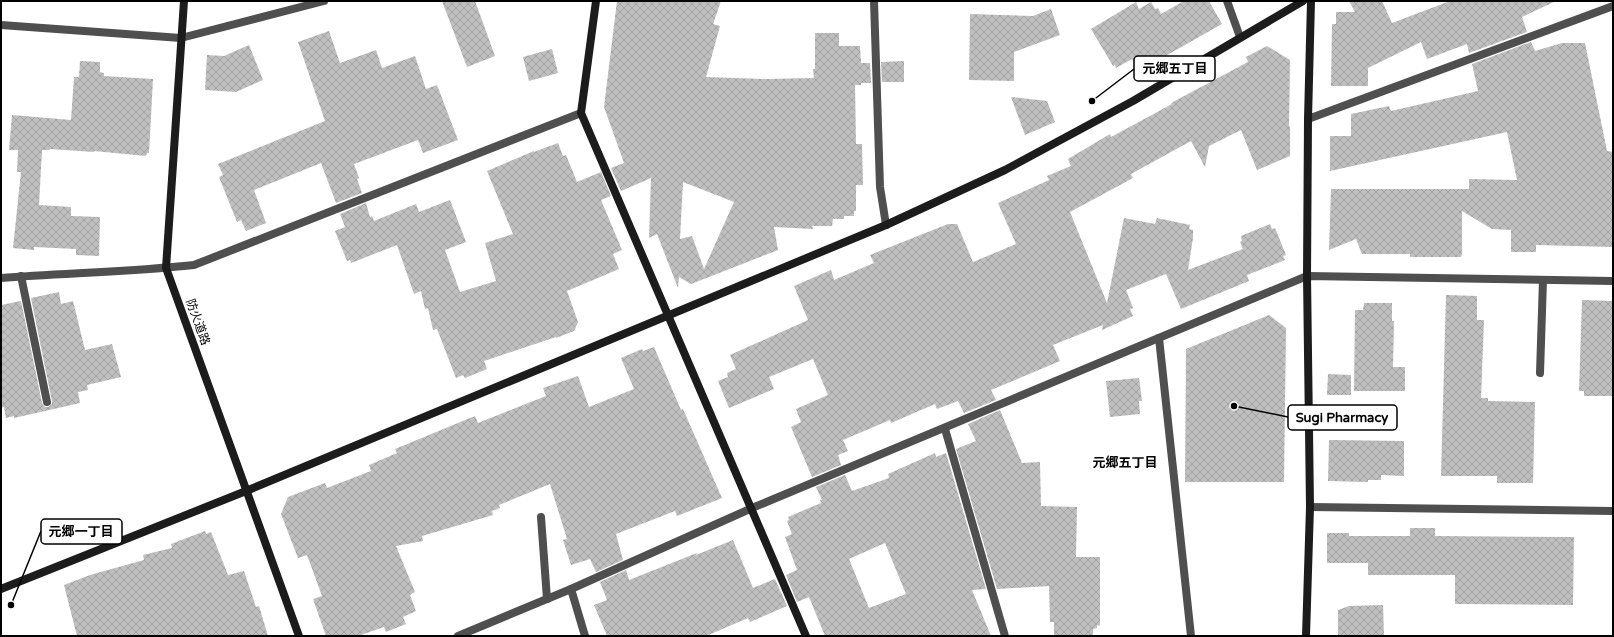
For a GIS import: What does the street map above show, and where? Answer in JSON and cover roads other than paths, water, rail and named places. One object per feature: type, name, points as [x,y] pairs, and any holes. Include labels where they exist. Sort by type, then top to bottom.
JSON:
[{"type":"street","name":"防火道路","points":[[184,1],[166,268],[299,636]]},
{"type":"street","points":[[1,25],[181,38],[324,1]]},
{"type":"street","points":[[596,1],[581,113],[806,636]]},
{"type":"street","points":[[874,1],[880,187],[886,225]]},
{"type":"street","points":[[1227,1],[1240,37]]},
{"type":"street","points":[[1,589],[246,491],[886,225],[1005,170],[1133,101],[1302,1]]},
{"type":"street","points":[[1306,636],[1310,507],[1307,276],[1308,119],[1311,1]]},
{"type":"street","points":[[1308,119],[1613,6]]},
{"type":"street","points":[[1,278],[194,265],[581,113]]},
{"type":"street","points":[[21,276],[47,402]]},
{"type":"street","points":[[458,636],[571,589],[752,508],[1307,276],[1613,281]]},
{"type":"street","points":[[1540,374],[1543,280]]},
{"type":"street","points":[[1159,338],[1191,636]]},
{"type":"street","points":[[944,429],[1005,636]]},
{"type":"street","points":[[1310,507],[1613,511]]},
{"type":"street","points":[[541,517],[547,599]]},
{"type":"street","points":[[571,589],[585,636]]},
{"type":"place","name":"元郷五丁目","points":[[1092,101]]},
{"type":"place","name":"Sugi Pharmacy","points":[[1234,406]]},
{"type":"place","name":"元郷一丁目","points":[[11,605]]},
{"type":"district","name":"元郷五丁目","points":[[1125,463]]}]
